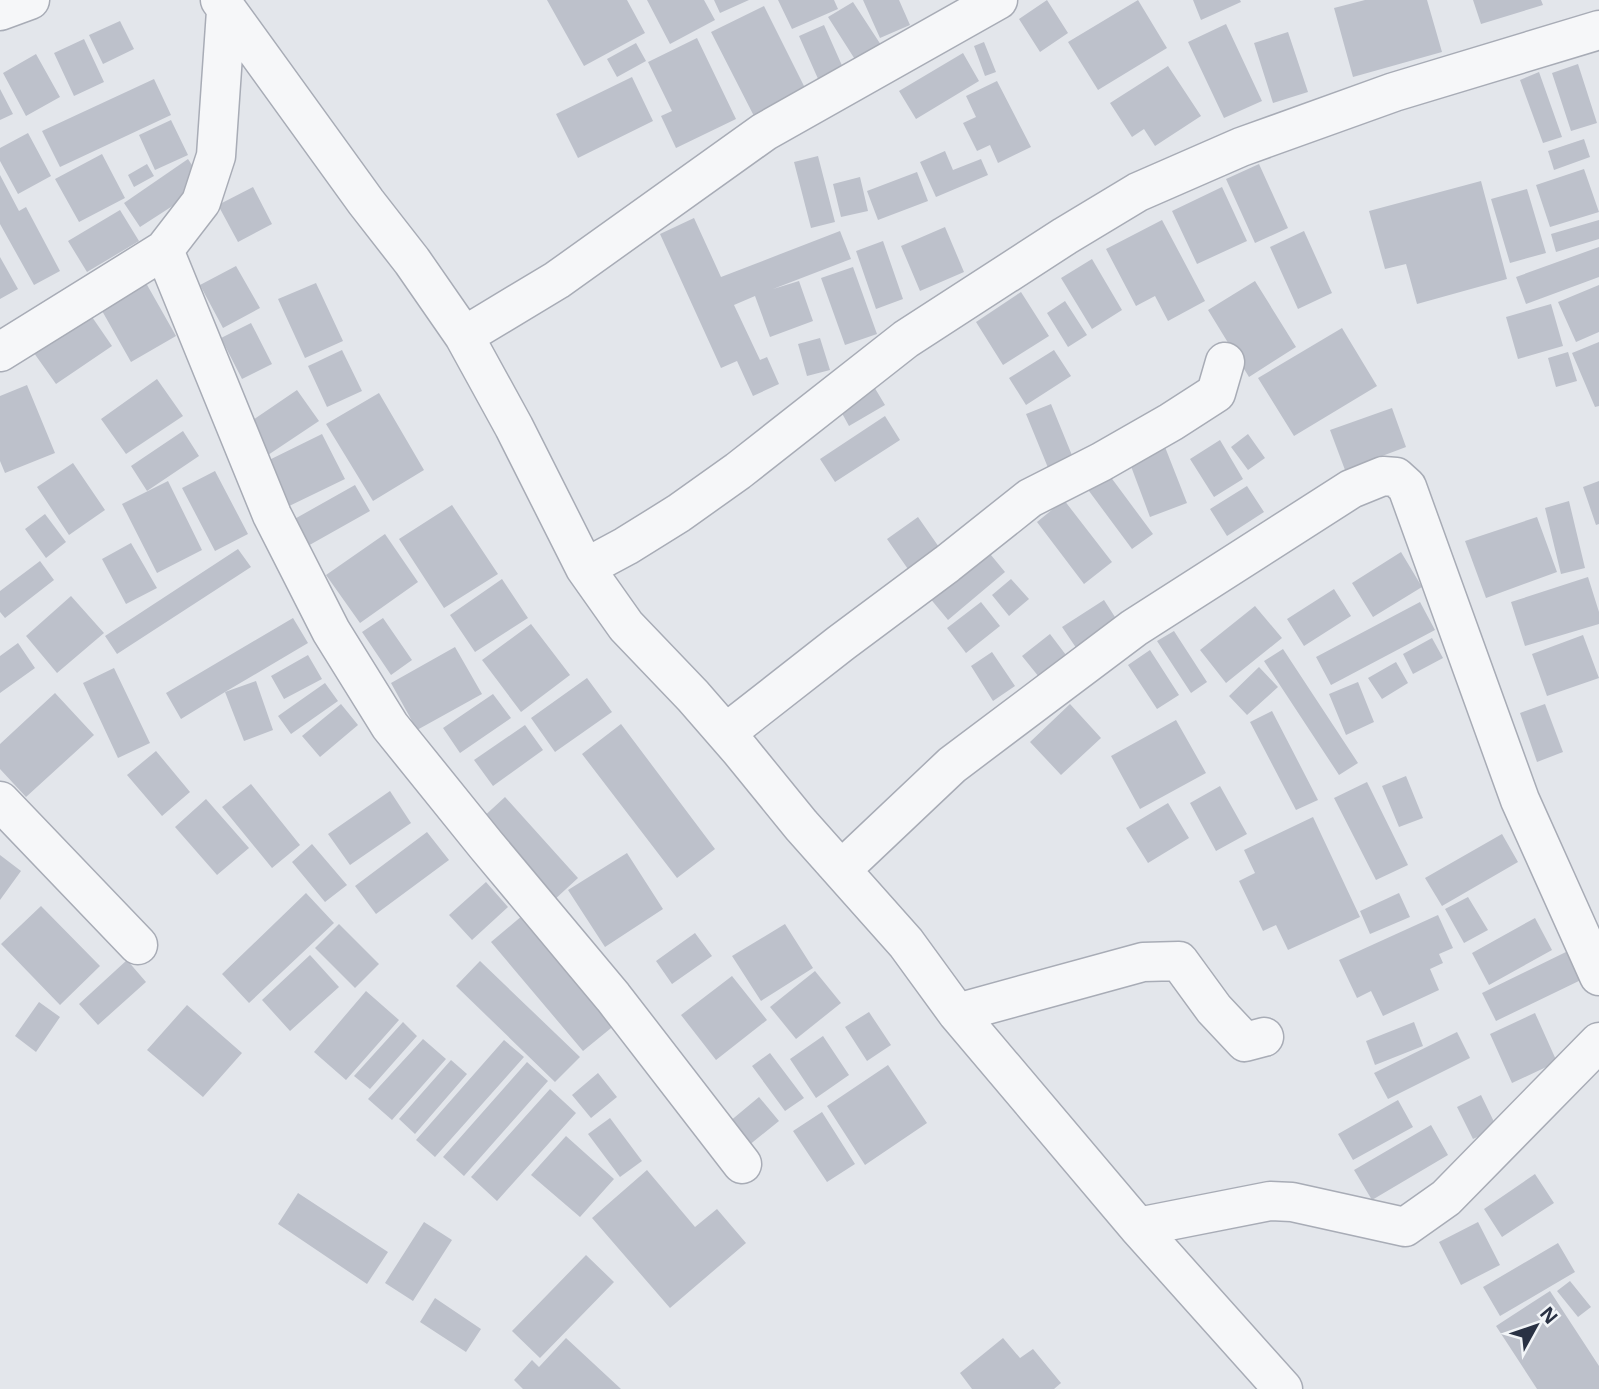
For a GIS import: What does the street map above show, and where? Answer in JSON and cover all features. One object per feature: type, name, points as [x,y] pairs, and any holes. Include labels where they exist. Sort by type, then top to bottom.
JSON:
[{"type":"street","points":[[0,11],[30,0]]},
{"type":"street","points":[[464,336],[558,280],[764,132],[998,0]]},
{"type":"street","points":[[223,5],[412,261],[464,336],[514,427],[585,568],[626,626],[726,733],[906,943],[957,1013],[1138,1227],[1283,1389]]},
{"type":"street","points":[[0,352],[164,250],[201,202],[216,156],[223,5]]},
{"type":"street","points":[[585,568],[626,546],[699,499],[906,338],[1138,192],[1241,148],[1382,97],[1599,30]]},
{"type":"street","points":[[164,250],[272,515],[331,631],[390,726],[613,997],[742,1164]]},
{"type":"street","points":[[726,733],[1030,498],[1125,449],[1216,393],[1225,362]]},
{"type":"street","points":[[841,870],[953,765],[1134,628],[1351,489],[1383,476],[1396,477],[1407,487],[1520,800],[1599,976]]},
{"type":"street","points":[[0,801],[138,945]]},
{"type":"street","points":[[957,1013],[1143,962],[1179,961],[1214,1009],[1245,1042],[1264,1037]]},
{"type":"street","points":[[1138,1227],[1270,1201],[1292,1202],[1405,1227],[1446,1198],[1599,1042]]},
{"type":"building","points":[[547,0],[627,0],[645,33],[584,66]]},
{"type":"building","points":[[647,0],[704,0],[715,20],[670,44]]},
{"type":"building","points":[[714,0],[749,0],[720,13]]},
{"type":"building","points":[[778,0],[834,0],[838,9],[792,29]]},
{"type":"building","points":[[863,0],[899,0],[910,25],[880,38]]},
{"type":"building","points":[[1047,0],[1068,33],[1040,52],[1019,19]]},
{"type":"building","points":[[1138,0],[1167,48],[1098,90],[1068,42]]},
{"type":"building","points":[[1193,0],[1240,0],[1241,2],[1201,20]]},
{"type":"building","points":[[1365,0],[1427,0],[1442,52],[1353,77],[1334,8]]},
{"type":"building","points":[[1473,0],[1541,0],[1543,5],[1481,24]]},
{"type":"building","points":[[853,2],[881,45],[856,61],[828,17]]},
{"type":"building","points":[[764,6],[808,94],[756,120],[711,32]]},
{"type":"building","points":[[120,21],[134,49],[103,64],[89,35]]},
{"type":"building","points":[[1226,24],[1262,101],[1224,118],[1188,42]]},
{"type":"building","points":[[824,25],[844,70],[819,81],[799,36]]},
{"type":"building","points":[[1288,32],[1308,92],[1273,103],[1254,43]]},
{"type":"building","points":[[697,38],[736,119],[676,148],[661,116],[672,111],[648,62]]},
{"type":"building","points":[[84,39],[104,82],[74,96],[54,53]]},
{"type":"building","points":[[984,42],[996,72],[985,76],[974,46]]},
{"type":"building","points":[[636,43],[646,61],[617,77],[607,59]]},
{"type":"building","points":[[963,53],[979,81],[916,119],[899,91]]},
{"type":"building","points":[[36,54],[60,97],[26,116],[3,73]]},
{"type":"building","points":[[1578,64],[1597,123],[1571,131],[1552,73]]},
{"type":"building","points":[[1168,66],[1201,116],[1155,146],[1144,129],[1132,137],[1110,103]]},
{"type":"building","points":[[1539,72],[1562,137],[1543,143],[1520,80]]},
{"type":"building","points":[[632,77],[653,121],[578,158],[556,114]]},
{"type":"building","points":[[154,79],[171,115],[60,167],[42,131]]},
{"type":"building","points":[[997,81],[1031,147],[998,163],[990,145],[977,151],[963,123],[976,117],[966,96]]},
{"type":"building","points":[[0,89],[13,114],[0,120]]},
{"type":"building","points":[[171,120],[188,155],[155,170],[139,135]]},
{"type":"building","points":[[28,133],[51,176],[18,194],[0,161],[0,148]]},
{"type":"building","points":[[1584,139],[1590,157],[1554,170],[1548,151]]},
{"type":"building","points":[[945,151],[953,170],[981,159],[988,175],[936,197],[920,162]]},
{"type":"building","points":[[102,154],[125,198],[79,222],[55,179]]},
{"type":"building","points":[[818,156],[835,222],[811,228],[794,162]]},
{"type":"building","points":[[188,159],[205,185],[140,227],[124,203]]},
{"type":"building","points":[[147,164],[154,176],[134,187],[128,175]]},
{"type":"building","points":[[1259,164],[1288,228],[1255,243],[1226,179]]},
{"type":"building","points":[[1584,169],[1599,212],[1550,227],[1536,185]]},
{"type":"building","points":[[917,172],[928,201],[878,220],[867,191]]},
{"type":"building","points":[[0,175],[19,211],[26,207],[60,271],[34,285],[0,224]]},
{"type":"building","points":[[860,177],[868,211],[841,217],[833,184]]},
{"type":"building","points":[[1481,181],[1507,279],[1417,304],[1406,264],[1385,269],[1369,211]]},
{"type":"building","points":[[253,187],[272,224],[238,242],[218,205]]},
{"type":"building","points":[[1222,187],[1247,241],[1197,264],[1172,211]]},
{"type":"building","points":[[1527,189],[1546,253],[1510,263],[1491,199]]},
{"type":"building","points":[[120,210],[139,241],[87,272],[68,241]]},
{"type":"building","points":[[694,218],[721,277],[840,231],[851,259],[773,289],[799,281],[813,321],[770,337],[755,296],[734,305],[760,360],[767,357],[779,384],[753,396],[737,361],[721,368],[660,234]]},
{"type":"building","points":[[1162,220],[1205,301],[1168,321],[1155,296],[1136,306],[1106,249]]},
{"type":"building","points":[[1599,220],[1599,239],[1556,252],[1551,234]]},
{"type":"building","points":[[945,227],[964,272],[920,291],[901,246]]},
{"type":"building","points":[[1304,231],[1332,293],[1298,309],[1270,247]]},
{"type":"building","points":[[883,241],[903,299],[876,309],[856,251]]},
{"type":"building","points":[[1599,247],[1599,277],[1526,304],[1516,277]]},
{"type":"building","points":[[0,257],[18,289],[0,299]]},
{"type":"building","points":[[1092,259],[1122,310],[1092,329],[1061,278]]},
{"type":"building","points":[[236,266],[260,308],[223,328],[200,285]]},
{"type":"building","points":[[853,267],[877,334],[845,345],[821,278]]},
{"type":"building","points":[[1255,281],[1296,347],[1249,377],[1208,310]]},
{"type":"building","points":[[146,283],[176,336],[131,362],[101,309]]},
{"type":"building","points":[[316,283],[343,341],[305,358],[278,299]]},
{"type":"building","points":[[1599,285],[1599,332],[1576,342],[1558,302]]},
{"type":"building","points":[[1021,292],[1049,336],[1003,365],[976,322]]},
{"type":"building","points":[[1065,301],[1087,335],[1068,347],[1047,313]]},
{"type":"building","points":[[1551,304],[1563,346],[1518,359],[1506,317]]},
{"type":"building","points":[[90,314],[112,346],[56,384],[34,353]]},
{"type":"building","points":[[251,323],[272,364],[242,379],[221,338]]},
{"type":"building","points":[[1342,328],[1377,386],[1294,436],[1258,378]]},
{"type":"building","points":[[820,338],[830,370],[807,376],[798,344]]},
{"type":"building","points":[[1599,342],[1599,406],[1595,407],[1572,353]]},
{"type":"building","points":[[342,350],[362,391],[327,407],[308,366]]},
{"type":"building","points":[[1054,350],[1071,376],[1026,405],[1009,378]]},
{"type":"building","points":[[1568,352],[1577,381],[1556,387],[1548,358]]},
{"type":"building","points":[[157,379],[183,416],[126,454],[101,419]]},
{"type":"building","points":[[27,385],[55,453],[5,473],[0,461],[0,396]]},
{"type":"building","points":[[873,385],[885,405],[849,426],[838,406]]},
{"type":"building","points":[[297,390],[319,421],[265,457],[244,426]]},
{"type":"building","points":[[379,393],[424,470],[373,501],[326,424]]},
{"type":"building","points":[[1051,404],[1076,465],[1051,475],[1026,414]]},
{"type":"building","points":[[1392,408],[1406,447],[1345,470],[1330,430]]},
{"type":"building","points":[[885,416],[900,440],[835,482],[820,459]]},
{"type":"building","points":[[183,431],[199,456],[147,491],[131,466]]},
{"type":"building","points":[[322,434],[345,479],[283,509],[261,464]]},
{"type":"building","points":[[1248,434],[1265,458],[1248,470],[1231,447]]},
{"type":"building","points":[[1220,440],[1243,479],[1214,497],[1190,459]]},
{"type":"building","points":[[1165,447],[1187,503],[1150,517],[1129,461]]},
{"type":"building","points":[[73,463],[105,510],[69,535],[37,487]]},
{"type":"building","points":[[215,471],[248,534],[215,551],[182,488]]},
{"type":"building","points":[[1107,472],[1153,534],[1132,549],[1086,487]]},
{"type":"building","points":[[168,481],[202,550],[157,573],[122,504]]},
{"type":"building","points":[[1599,481],[1599,524],[1596,525],[1583,487]]},
{"type":"building","points":[[355,485],[370,511],[306,547],[291,521]]},
{"type":"building","points":[[1247,486],[1264,512],[1227,536],[1210,509]]},
{"type":"building","points":[[1064,500],[1112,562],[1084,584],[1037,522]]},
{"type":"building","points":[[1569,501],[1585,568],[1561,574],[1545,508]]},
{"type":"building","points":[[452,505],[498,574],[444,608],[399,539]]},
{"type":"building","points":[[45,514],[66,542],[46,558],[25,529]]},
{"type":"building","points":[[918,517],[941,550],[910,572],[887,539]]},
{"type":"building","points":[[1537,517],[1557,572],[1486,598],[1465,541]]},
{"type":"building","points":[[385,534],[418,582],[360,623],[326,575]]},
{"type":"building","points":[[131,543],[157,588],[126,604],[102,559]]},
{"type":"building","points":[[238,549],[251,567],[117,654],[105,636]]},
{"type":"building","points":[[986,549],[1005,572],[948,620],[929,597]]},
{"type":"building","points":[[1401,552],[1422,587],[1373,617],[1352,583]]},
{"type":"building","points":[[40,561],[54,580],[5,618],[0,612],[0,591]]},
{"type":"building","points":[[1588,577],[1599,612],[1599,624],[1525,646],[1511,602]]},
{"type":"building","points":[[502,579],[528,618],[475,652],[450,615]]},
{"type":"building","points":[[1011,579],[1029,599],[1009,616],[992,595]]},
{"type":"building","points":[[1334,589],[1351,616],[1304,646],[1287,619]]},
{"type":"building","points":[[71,596],[104,633],[57,673],[26,636]]},
{"type":"building","points":[[1104,600],[1124,631],[1083,658],[1062,627]]},
{"type":"building","points":[[981,602],[1000,626],[966,653],[947,628]]},
{"type":"building","points":[[1420,602],[1435,630],[1331,685],[1316,657]]},
{"type":"building","points":[[1255,606],[1282,638],[1226,683],[1200,650]]},
{"type":"building","points":[[293,618],[308,643],[181,719],[166,693]]},
{"type":"building","points":[[383,618],[412,660],[391,675],[362,632]]},
{"type":"building","points":[[531,624],[570,675],[521,712],[482,660]]},
{"type":"building","points":[[1174,631],[1207,682],[1191,693],[1157,641]]},
{"type":"building","points":[[1050,634],[1066,655],[1039,677],[1022,656]]},
{"type":"building","points":[[1583,635],[1599,678],[1547,696],[1532,654]]},
{"type":"building","points":[[1432,638],[1443,658],[1413,674],[1403,654]]},
{"type":"building","points":[[18,643],[35,668],[0,693],[0,656]]},
{"type":"building","points":[[455,647],[482,694],[417,730],[391,683]]},
{"type":"building","points":[[1283,649],[1358,763],[1339,775],[1264,661]]},
{"type":"building","points":[[1150,650],[1179,695],[1157,709],[1128,665]]},
{"type":"building","points":[[992,652],[1015,686],[993,701],[971,666]]},
{"type":"building","points":[[308,655],[322,679],[284,699],[271,676]]},
{"type":"building","points":[[1396,662],[1408,683],[1382,699],[1368,678]]},
{"type":"building","points":[[1259,667],[1278,687],[1247,715],[1229,696]]},
{"type":"building","points":[[114,668],[150,743],[118,758],[83,683]]},
{"type":"building","points":[[587,678],[612,712],[555,752],[531,718]]},
{"type":"building","points":[[256,681],[273,730],[244,741],[225,692]]},
{"type":"building","points":[[1358,682],[1374,722],[1346,735],[1329,694]]},
{"type":"building","points":[[325,683],[338,701],[291,734],[278,716]]},
{"type":"building","points":[[55,693],[94,735],[26,797],[0,769],[0,744]]},
{"type":"building","points":[[493,694],[511,718],[460,753],[443,728]]},
{"type":"building","points":[[341,704],[358,725],[320,757],[302,736]]},
{"type":"building","points":[[1070,704],[1101,738],[1061,775],[1030,742]]},
{"type":"building","points":[[1545,704],[1563,752],[1537,762],[1520,713]]},
{"type":"building","points":[[1272,711],[1318,800],[1296,810],[1250,722]]},
{"type":"building","points":[[1176,720],[1206,773],[1140,809],[1111,756]]},
{"type":"building","points":[[621,724],[715,849],[677,878],[582,754]]},
{"type":"building","points":[[525,725],[543,750],[493,786],[474,760]]},
{"type":"building","points":[[156,751],[190,792],[162,816],[127,775]]},
{"type":"building","points":[[1406,776],[1423,818],[1399,827],[1382,786]]},
{"type":"building","points":[[1367,782],[1408,865],[1376,880],[1334,798]]},
{"type":"building","points":[[251,784],[300,845],[272,868],[222,807]]},
{"type":"building","points":[[1220,786],[1247,834],[1216,851],[1190,803]]},
{"type":"building","points":[[390,791],[411,823],[350,865],[328,834]]},
{"type":"building","points":[[505,797],[578,878],[553,901],[480,820]]},
{"type":"building","points":[[206,799],[249,848],[217,875],[175,827]]},
{"type":"building","points":[[1168,803],[1189,838],[1148,863],[1126,828]]},
{"type":"building","points":[[1313,817],[1360,917],[1288,950],[1276,925],[1263,931],[1239,881],[1255,873],[1244,850]]},
{"type":"building","points":[[427,832],[449,860],[376,914],[355,886]]},
{"type":"building","points":[[1502,834],[1518,862],[1442,906],[1425,878]]},
{"type":"building","points":[[312,844],[347,885],[325,902],[292,862]]},
{"type":"building","points":[[627,853],[663,909],[605,947],[568,890]]},
{"type":"building","points":[[0,855],[21,871],[0,900]]},
{"type":"building","points":[[486,882],[508,907],[472,940],[449,915]]},
{"type":"building","points":[[306,893],[334,923],[249,1003],[222,974]]},
{"type":"building","points":[[1399,893],[1410,917],[1370,934],[1360,911]]},
{"type":"building","points":[[1468,897],[1488,930],[1464,943],[1445,909]]},
{"type":"building","points":[[41,906],[100,966],[60,1005],[1,944]]},
{"type":"building","points":[[523,915],[616,1024],[583,1051],[491,942]]},
{"type":"building","points":[[1438,915],[1453,948],[1439,954],[1443,963],[1430,969],[1439,990],[1383,1016],[1371,991],[1357,998],[1339,960]]},
{"type":"building","points":[[1535,918],[1552,950],[1489,985],[1472,953]]},
{"type":"building","points":[[339,924],[379,964],[355,988],[315,948]]},
{"type":"building","points":[[785,924],[813,968],[761,1001],[732,956]]},
{"type":"building","points":[[695,933],[712,956],[672,984],[656,961]]},
{"type":"building","points":[[1568,951],[1583,979],[1496,1021],[1482,993]]},
{"type":"building","points":[[310,955],[339,987],[290,1031],[262,1000]]},
{"type":"building","points":[[127,960],[146,982],[98,1025],[79,1004]]},
{"type":"building","points":[[480,961],[580,1057],[555,1082],[456,986]]},
{"type":"building","points":[[815,971],[841,1003],[796,1039],[770,1007]]},
{"type":"building","points":[[732,976],[767,1020],[716,1060],[681,1015]]},
{"type":"building","points":[[366,991],[399,1020],[346,1080],[314,1052]]},
{"type":"building","points":[[39,1002],[60,1017],[36,1052],[15,1036]]},
{"type":"building","points":[[187,1005],[242,1053],[203,1097],[147,1050]]},
{"type":"building","points":[[869,1012],[891,1045],[867,1061],[845,1027]]},
{"type":"building","points":[[1535,1013],[1557,1062],[1512,1083],[1490,1034]]},
{"type":"building","points":[[403,1022],[417,1036],[370,1089],[354,1076]]},
{"type":"building","points":[[1414,1022],[1423,1046],[1375,1065],[1366,1041]]},
{"type":"building","points":[[1457,1032],[1470,1058],[1388,1099],[1374,1073]]},
{"type":"building","points":[[823,1036],[849,1075],[816,1098],[790,1059]]},
{"type":"building","points":[[423,1039],[446,1059],[392,1120],[368,1099]]},
{"type":"building","points":[[504,1040],[524,1057],[435,1157],[416,1140]]},
{"type":"building","points":[[770,1053],[804,1098],[785,1111],[752,1066]]},
{"type":"building","points":[[451,1060],[467,1074],[415,1134],[399,1119]]},
{"type":"building","points":[[527,1062],[548,1081],[464,1176],[443,1157]]},
{"type":"building","points":[[888,1065],[927,1123],[865,1165],[827,1106]]},
{"type":"building","points":[[598,1073],[617,1097],[591,1118],[572,1095]]},
{"type":"building","points":[[550,1089],[576,1113],[497,1201],[471,1177]]},
{"type":"building","points":[[1481,1095],[1497,1128],[1473,1139],[1457,1107]]},
{"type":"building","points":[[759,1097],[779,1121],[748,1146],[729,1122]]},
{"type":"building","points":[[1398,1100],[1413,1127],[1353,1160],[1338,1134]]},
{"type":"building","points":[[822,1112],[855,1164],[827,1182],[793,1131]]},
{"type":"building","points":[[610,1118],[642,1161],[620,1177],[588,1134]]},
{"type":"building","points":[[1431,1125],[1448,1155],[1372,1200],[1354,1170]]},
{"type":"building","points":[[566,1136],[614,1179],[580,1217],[531,1175]]},
{"type":"building","points":[[647,1170],[695,1227],[717,1209],[746,1243],[670,1308],[592,1218]]},
{"type":"building","points":[[1535,1174],[1554,1203],[1502,1237],[1484,1209]]},
{"type":"building","points":[[298,1193],[388,1252],[367,1284],[278,1224]]},
{"type":"building","points":[[424,1222],[452,1240],[413,1301],[385,1283]]},
{"type":"building","points":[[1478,1222],[1500,1265],[1461,1285],[1439,1242]]},
{"type":"building","points":[[1558,1243],[1575,1272],[1500,1316],[1483,1287]]},
{"type":"building","points":[[586,1255],[614,1282],[540,1358],[512,1331]]},
{"type":"building","points":[[1570,1281],[1591,1307],[1578,1317],[1557,1291]]},
{"type":"building","points":[[1550,1291],[1599,1366],[1599,1389],[1537,1389],[1496,1326]]},
{"type":"building","points":[[435,1298],[481,1329],[466,1352],[420,1322]]},
{"type":"building","points":[[566,1338],[621,1389],[523,1389],[514,1380],[532,1360],[539,1367]]},
{"type":"building","points":[[1003,1338],[1020,1358],[1033,1349],[1061,1383],[1054,1389],[972,1389],[960,1373]]}]
